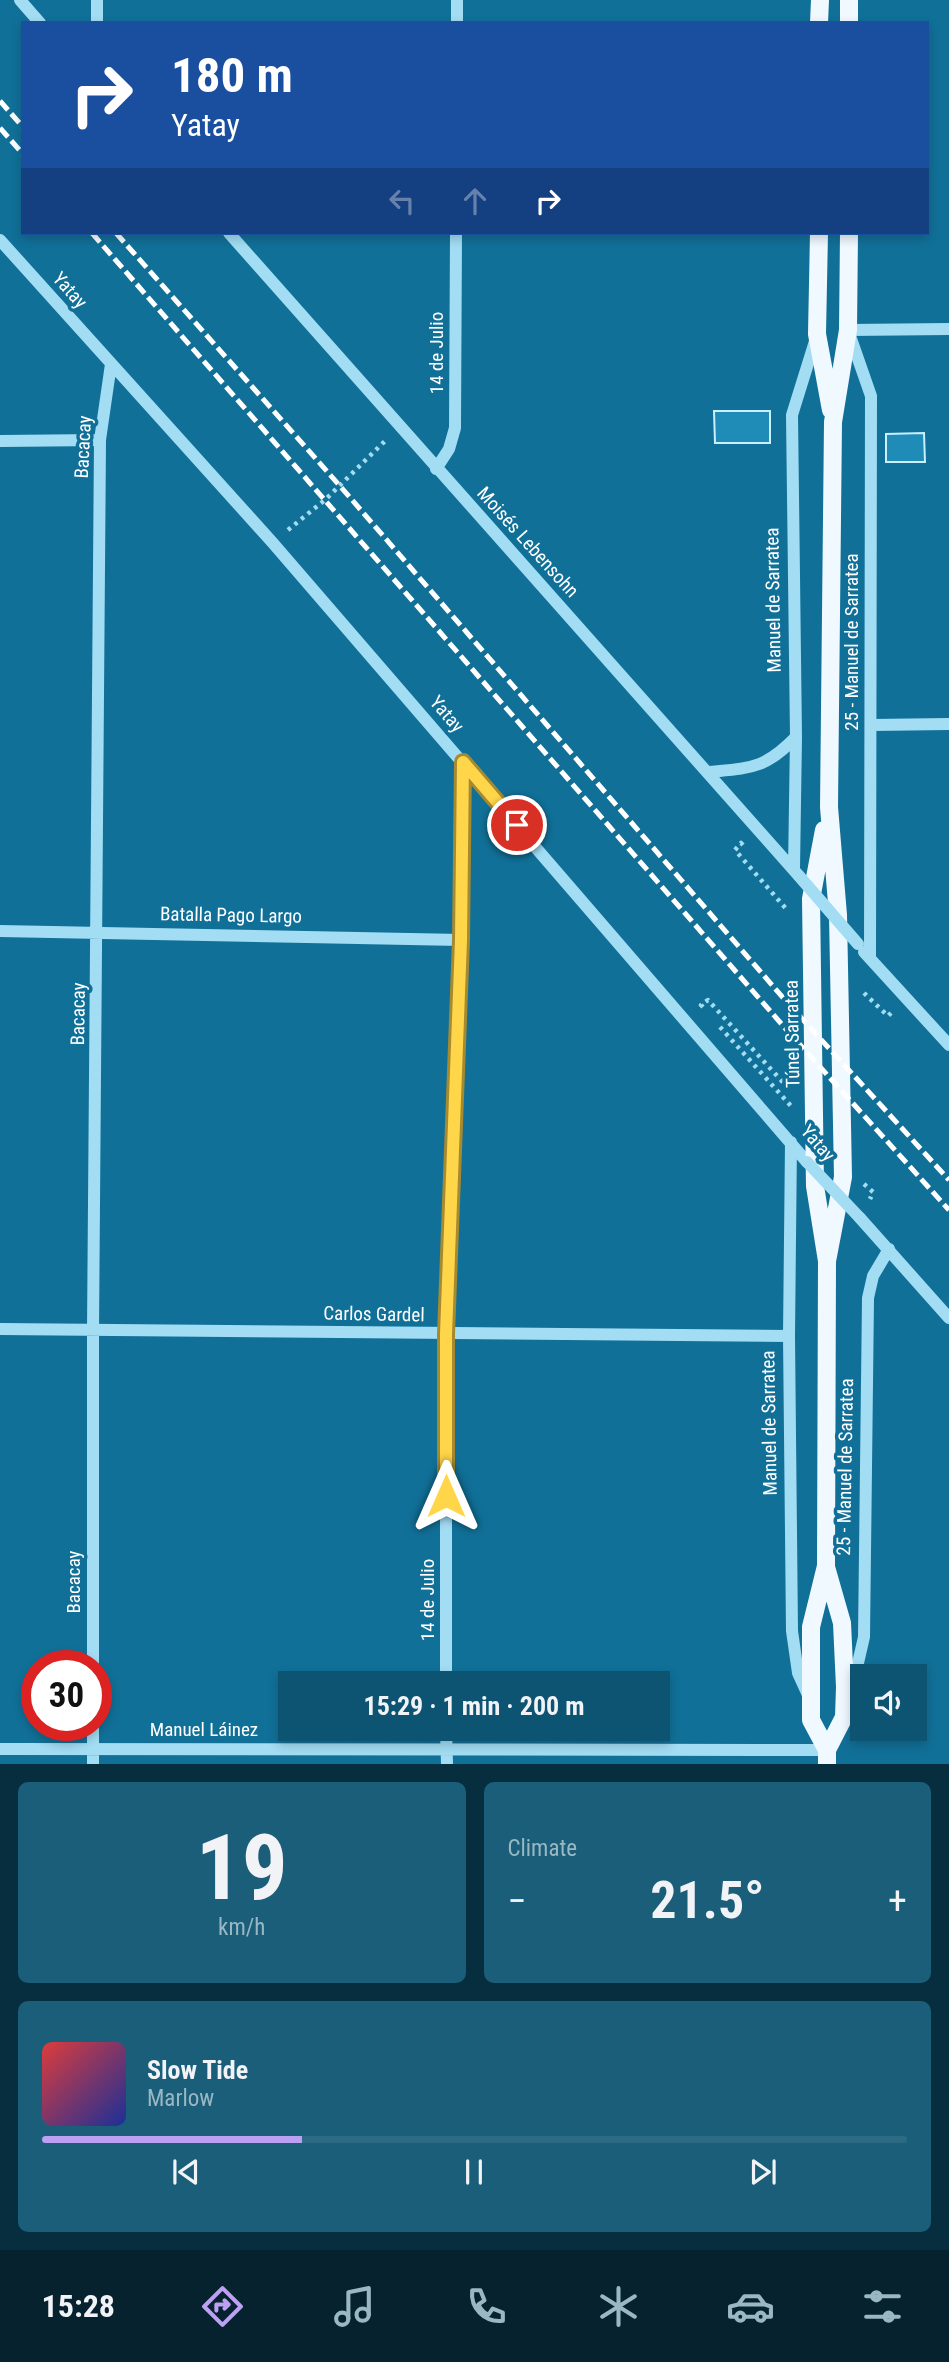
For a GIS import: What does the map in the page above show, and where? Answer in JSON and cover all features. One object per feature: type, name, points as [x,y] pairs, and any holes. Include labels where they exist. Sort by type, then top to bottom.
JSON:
[{"type":"main road","points":[[820,0],[820,21]]},
{"type":"main road","points":[[849,0],[849,21]]},
{"type":"main road","name":"Manuel de Sarratea","points":[[818,235],[817,334],[833,422]]},
{"type":"main road","name":"25 - Manuel de Sarratea","points":[[833,422],[848,330],[849,235]]},
{"type":"main road","name":"Túnel Sarratea","points":[[827,1261],[843,1177],[838,915],[829,807],[833,422]]},
{"type":"main road","name":"Túnel Sarratea","points":[[826,1566],[827,1261],[815,1186],[811,899],[829,807]]},
{"type":"main road","name":"Manuel de Sarratea","points":[[826,1566],[811,1627],[811,1720],[827,1757]]},
{"type":"main road","name":"25 - Manuel de Sarratea","points":[[826,1566],[842,1623],[845,1688],[844,1717],[827,1757]]},
{"type":"street","points":[[20,0],[38,21]]},
{"type":"street","points":[[97,0],[97,21]]},
{"type":"street","points":[[457,0],[457,21]]},
{"type":"street","name":"Moisés Lebensohn","points":[[231,235],[949,1045]]},
{"type":"street","name":"14 de Julio","points":[[436,469],[449,449],[455,428],[456,235]]},
{"type":"street","name":"Yatay","points":[[0,240],[272,542],[807,1162],[949,1318]]},
{"type":"street","points":[[848,330],[949,329]]},
{"type":"street","name":"25 - Manuel de Sarratea","points":[[848,330],[871,396],[870,958]]},
{"type":"street","name":"Manuel de Sarratea","points":[[797,873],[792,415],[817,334]]},
{"type":"street","name":"Bacacay","points":[[93,1650],[100,440],[111,364]]},
{"type":"street","points":[[0,441],[100,440]]},
{"type":"street","points":[[872,724],[949,724]]},
{"type":"street","points":[[709,772],[761,764],[777,757],[796,737]]},
{"type":"street","name":"14 de Julio","points":[[446,1671],[446,1334],[461,940],[463,762]]},
{"type":"street","name":"Batalla Pago Largo","points":[[0,932],[461,940]]},
{"type":"street","name":"Manuel de Sarratea","points":[[791,1142],[789,1336],[792,1632],[798,1673],[811,1701]]},
{"type":"street","name":"25 - Manuel de Sarratea","points":[[845,1688],[858,1663],[864,1637],[868,1298],[873,1276],[889,1249]]},
{"type":"street","name":"Carlos Gardel","points":[[0,1329],[789,1336]]},
{"type":"street","points":[[93,1741],[93,1763]]},
{"type":"street","points":[[446,1741],[447,1763]]},
{"type":"street","name":"Manuel Láinez","points":[[0,1749],[446,1749],[827,1757]]},
{"type":"path","points":[[272,542],[333,493],[400,426]]},
{"type":"path","points":[[749,852],[741,843],[734,850],[794,918]]},
{"type":"path","points":[[864,1005],[864,991],[888,1016],[905,997]]},
{"type":"path","points":[[710,1015],[701,1005],[708,1000],[789,1089]]},
{"type":"path","points":[[719,1025],[792,1105]]},
{"type":"path","points":[[860,1219],[873,1192],[863,1182]]},
{"type":"building","points":[[714,411],[770,411],[770,443],[715,443]]},
{"type":"building","points":[[924,433],[925,462],[886,462],[886,434]]},
{"type":"railway","points":[[0,101],[21,125]]},
{"type":"railway","points":[[0,128],[21,152]]},
{"type":"railway","points":[[94,235],[785,1028],[949,1210]]},
{"type":"railway","points":[[118,235],[340,486],[785,1000],[949,1180]]},
{"type":"route","points":[[446,1496],[446,1334],[461,940],[463,762],[517,825]]}]
